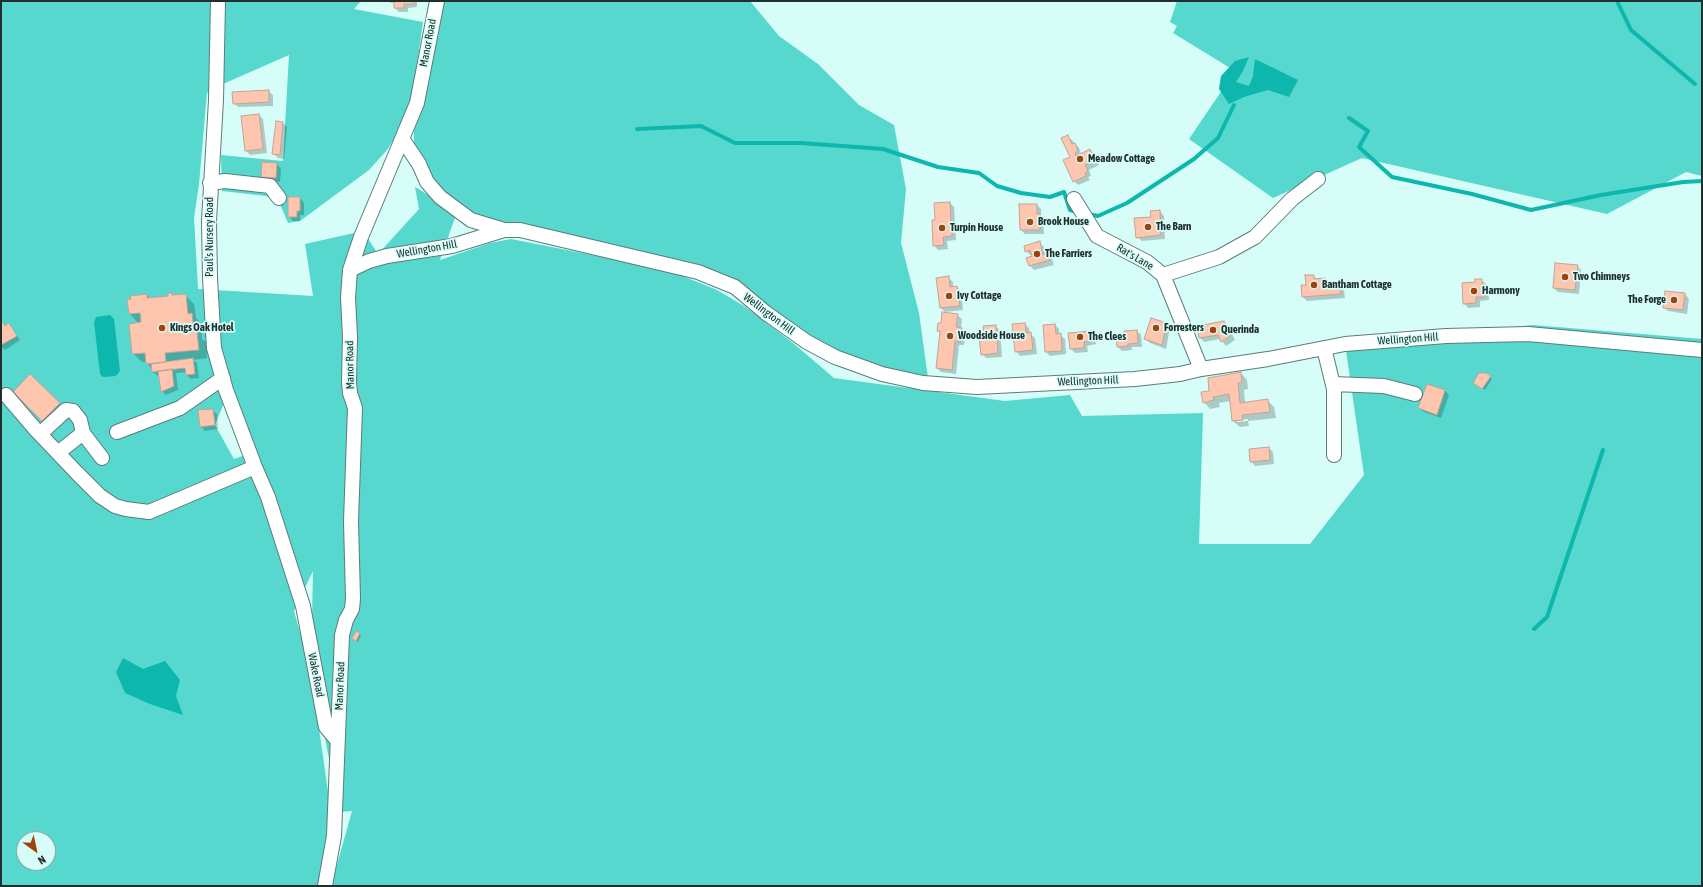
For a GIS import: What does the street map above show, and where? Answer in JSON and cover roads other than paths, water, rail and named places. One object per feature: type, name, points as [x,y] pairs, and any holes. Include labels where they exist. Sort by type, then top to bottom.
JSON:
[{"type":"street","name":"Paul's Nursery Road","points":[[218,1],[216,100],[209,221],[211,306],[214,348],[254,467]]},
{"type":"street","name":"Manor Road","points":[[337,740],[340,711],[342,635],[346,620],[352,609],[353,599],[351,521],[355,408],[350,393],[349,382],[355,336],[348,298],[350,270],[361,237],[403,140],[417,103],[437,1]]},
{"type":"street","name":"Wellington Hill","points":[[403,140],[419,164],[427,182],[440,197],[471,220],[504,230],[520,230],[698,272],[735,287],[766,313],[807,342],[835,357],[882,374],[922,383],[977,387],[1029,383],[1088,382],[1180,374],[1345,344],[1438,337],[1528,334],[1702,350]]},
{"type":"street","points":[[1163,275],[1219,257],[1255,237],[1292,200],[1318,179]]},
{"type":"street","points":[[210,183],[225,181],[270,186],[279,198]]},
{"type":"street","name":"Rat's Lane","points":[[1074,199],[1096,236],[1147,262],[1163,275],[1201,369]]},
{"type":"street","name":"Wellington Hill","points":[[350,270],[368,261],[387,256],[452,246],[504,230]]},
{"type":"street","points":[[1324,348],[1334,389],[1334,455]]},
{"type":"street","points":[[116,432],[180,408],[223,378]]},
{"type":"street","points":[[1333,384],[1384,386],[1415,394]]},
{"type":"street","points":[[6,395],[40,434],[100,496],[115,506],[149,512],[254,467]]},
{"type":"street","points":[[40,434],[66,410],[73,411],[80,420],[82,433],[102,458]]},
{"type":"street","points":[[59,452],[82,433]]},
{"type":"street","name":"Wake Road","points":[[254,467],[268,497],[303,606],[326,727],[337,740]]},
{"type":"street","points":[[325,886],[334,836],[337,740]]},
{"type":"waterway","points":[[1617,1],[1631,30],[1695,84]]},
{"type":"waterway","points":[[1088,214],[1098,216],[1127,203],[1194,159],[1218,138],[1234,105]]},
{"type":"waterway","points":[[1349,118],[1368,131],[1359,147],[1392,177],[1472,194],[1531,210],[1601,195],[1683,182],[1702,181]]},
{"type":"waterway","points":[[637,129],[701,126],[735,143],[801,143],[883,149],[938,167],[979,173],[997,186],[1021,193],[1050,197],[1064,192],[1070,210],[1077,212]]},
{"type":"waterway","points":[[1534,629],[1547,617],[1603,450]]},
{"type":"place","name":"Meadow Cottage","points":[[1080,159]]},
{"type":"place","name":"Brook House","points":[[1030,222]]},
{"type":"place","name":"The Barn","points":[[1148,227]]},
{"type":"place","name":"Turpin House","points":[[942,228]]},
{"type":"place","name":"The Farriers","points":[[1037,254]]},
{"type":"place","name":"Two Chimneys","points":[[1565,277]]},
{"type":"place","name":"Bantham Cottage","points":[[1314,285]]},
{"type":"place","name":"Harmony","points":[[1474,291]]},
{"type":"place","name":"Ivy Cottage","points":[[949,296]]},
{"type":"place","name":"The Forge","points":[[1674,300]]},
{"type":"place","name":"Kings Oak Hotel","points":[[162,328]]},
{"type":"place","name":"Forresters","points":[[1156,328]]},
{"type":"place","name":"Querinda","points":[[1213,330]]},
{"type":"place","name":"Woodside House","points":[[950,336]]},
{"type":"place","name":"The Clees","points":[[1080,337]]}]
